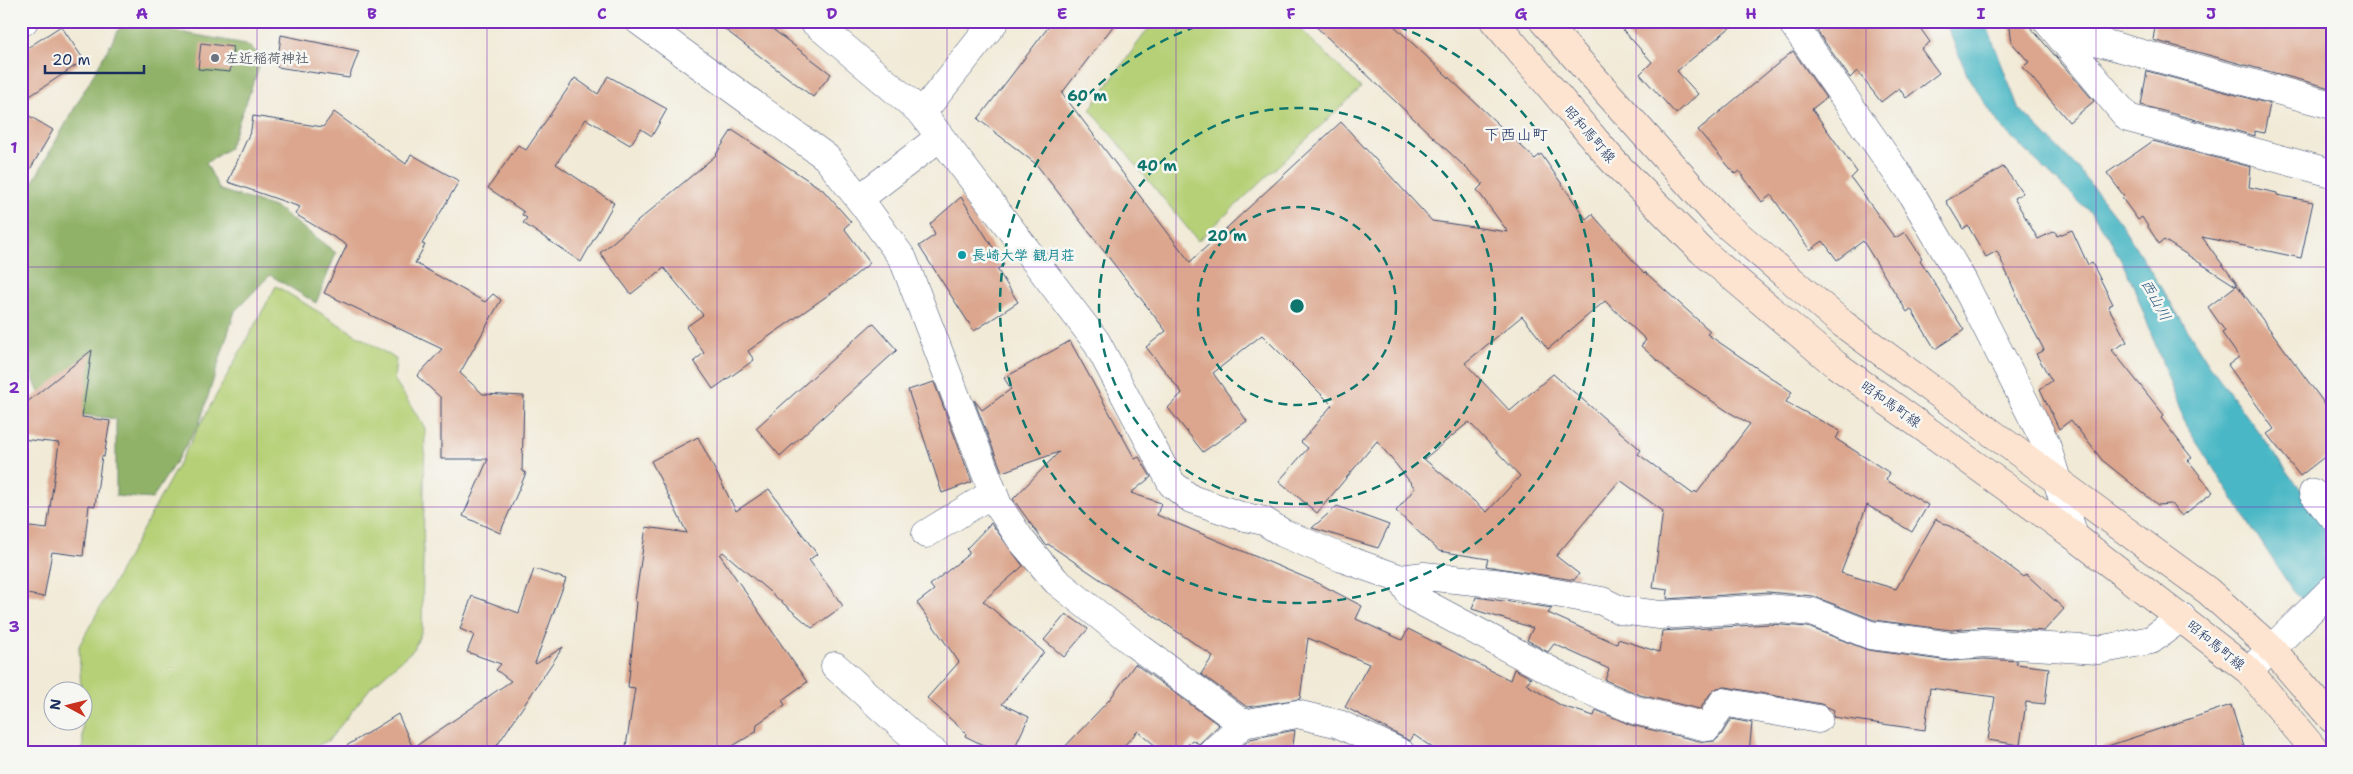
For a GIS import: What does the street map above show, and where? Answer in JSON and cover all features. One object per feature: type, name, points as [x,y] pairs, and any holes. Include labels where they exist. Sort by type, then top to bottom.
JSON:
[{"type":"main road","name":"昭和馬町線","points":[[1494,21],[1613,161],[1702,251],[1835,364],[2074,536],[2249,671],[2317,753]]},
{"type":"main road","points":[[1543,21],[1722,221],[1844,324],[2208,591],[2272,649],[2332,719]]},
{"type":"street","points":[[639,21],[826,157],[903,259],[998,505],[1022,540],[1056,580],[1136,645],[1243,724]]},
{"type":"street","points":[[813,21],[922,113],[1096,341],[1172,484],[1191,499],[1242,516],[1264,521],[1283,533],[1333,555],[1401,578],[1424,576],[1504,584],[1602,601],[1620,610],[1660,615],[1769,608],[1812,612],[1870,635],[1951,646],[1984,643],[2098,650],[2151,640],[2182,618]]},
{"type":"street","points":[[922,113],[995,21]]},
{"type":"street","points":[[1791,21],[1911,193],[1963,281],[2046,444],[2074,536]]},
{"type":"street","points":[[2055,25],[2332,105]]},
{"type":"street","points":[[2055,25],[2128,118],[2332,173]]},
{"type":"street","points":[[859,199],[940,137]]},
{"type":"street","points":[[2313,493],[2332,516]]},
{"type":"street","points":[[926,534],[994,494]]},
{"type":"street","points":[[1401,578],[1411,596],[1581,686],[1635,710],[1708,727],[1723,702],[1818,719]]},
{"type":"street","points":[[2249,671],[2332,589]]},
{"type":"street","points":[[835,666],[918,741],[934,753]]},
{"type":"street","points":[[1212,753],[1243,724],[1297,714],[1339,724],[1401,753]]},
{"type":"green space","points":[[1154,21],[1292,21],[1361,88],[1198,241],[1090,109]]},
{"type":"green space","points":[[123,22],[246,44],[263,57],[229,148],[206,163],[220,190],[277,208],[336,253],[316,303],[270,275],[235,311],[199,425],[152,499],[116,496],[116,419],[46,410],[21,348],[21,203]]},
{"type":"green space","points":[[276,286],[396,359],[394,379],[425,428],[422,630],[414,649],[371,687],[329,740],[302,753],[83,753],[83,732],[92,732],[92,682],[81,682],[79,646]]},
{"type":"water","name":"西山川","points":[[1945,21],[1985,21],[2018,107],[2076,166],[2120,222],[2208,363],[2332,532],[2332,624],[2293,591],[2186,426],[2132,282],[2111,241],[2093,215],[2001,127],[1968,77]]},
{"type":"building","points":[[714,21],[762,21],[831,74],[813,97]]},
{"type":"building","points":[[1053,21],[1117,21],[1062,93],[1190,262],[1341,122],[1432,221],[1508,232],[1477,190],[1483,184],[1310,21],[1389,21],[1535,159],[1541,154],[1586,219],[1592,214],[1644,273],[1710,331],[1707,334],[1792,392],[1786,402],[1840,431],[1836,439],[1890,473],[1886,480],[1928,505],[1912,532],[1867,505],[1841,573],[1896,589],[1936,519],[1970,537],[2024,577],[2026,574],[2064,609],[2044,631],[1985,627],[1951,630],[1874,620],[1813,596],[1768,592],[1667,599],[1668,590],[1653,588],[1663,511],[1620,480],[1556,556],[1579,574],[1574,580],[1486,566],[1488,559],[1439,551],[1396,511],[1415,488],[1377,441],[1317,513],[1279,481],[1308,448],[1301,442],[1332,405],[1262,335],[1213,373],[1247,421],[1203,452],[1168,408],[1182,393],[1146,347],[1166,331],[1036,164],[978,119]],"holes":[[[1605,301],[1646,340],[1641,346],[1675,376],[1750,424],[1697,493],[1695,491],[1693,494],[1638,454],[1641,450],[1553,374],[1510,411],[1465,363],[1522,316],[1548,349]],[[1469,422],[1520,476],[1487,512],[1424,459]]]},
{"type":"building","points":[[1615,21],[1738,21],[1677,71],[1698,94],[1676,114],[1640,74],[1652,62]]},
{"type":"building","points":[[1828,21],[1915,21],[1930,42],[1921,49],[1939,73],[1906,98],[1899,88],[1881,102],[1857,71],[1850,78],[1817,31]]},
{"type":"building","points":[[2009,21],[2025,21],[2094,101],[2069,122],[2023,67],[2029,62],[2012,43]]},
{"type":"building","points":[[2156,21],[2181,21],[2225,28],[2227,21],[2332,21],[2330,88],[2153,40]]},
{"type":"building","points":[[61,26],[84,60],[21,102],[21,52]]},
{"type":"building","points":[[281,35],[359,51],[349,78],[277,67]]},
{"type":"building","name":"左近稲荷神社","points":[[201,43],[233,47],[230,72],[198,69]]},
{"type":"building","points":[[1793,51],[1826,98],[1812,109],[1857,172],[1851,178],[1895,238],[1905,232],[1922,258],[1920,260],[1964,330],[1935,349],[1911,309],[1907,312],[1863,241],[1837,260],[1823,241],[1810,250],[1771,195],[1762,202],[1739,171],[1735,174],[1698,130]]},
{"type":"building","points":[[2147,71],[2270,104],[2264,133],[2255,131],[2255,136],[2141,105]]},
{"type":"building","points":[[608,76],[667,109],[652,136],[641,129],[630,145],[586,119],[556,164],[614,203],[581,262],[523,223],[527,218],[522,215],[524,212],[488,188],[518,145],[526,150],[575,78],[598,94]]},
{"type":"building","points":[[21,111],[53,130],[21,185]]},
{"type":"building","points":[[334,112],[406,164],[411,154],[459,181],[422,244],[425,245],[415,263],[485,302],[493,294],[501,300],[460,373],[483,394],[524,396],[522,471],[526,473],[500,533],[463,516],[488,459],[441,459],[441,398],[417,376],[442,349],[324,293],[347,245],[295,214],[300,207],[228,182],[251,130],[253,116],[323,127]]},
{"type":"building","points":[[732,130],[823,190],[851,222],[844,228],[870,263],[847,282],[748,351],[754,360],[713,389],[694,361],[704,353],[686,327],[703,315],[664,268],[631,294],[600,253],[715,156]]},
{"type":"building","points":[[2153,141],[2251,167],[2249,187],[2313,202],[2301,258],[2202,237],[2237,284],[2236,286],[2164,240],[2159,244],[2142,217],[2138,220],[2122,198],[2124,196],[2107,173]]},
{"type":"building","points":[[2003,167],[2023,193],[2014,198],[2038,239],[2055,231],[2057,236],[2072,230],[2088,265],[2092,263],[2113,304],[2108,306],[2127,342],[2112,350],[2164,415],[2161,418],[2192,458],[2188,460],[2213,492],[2182,516],[2171,504],[2158,505],[2102,460],[2071,420],[2059,429],[2040,389],[2052,381],[2036,354],[2044,350],[2023,310],[1997,251],[1986,257],[1968,226],[1963,229],[1946,201]]},
{"type":"building","name":"長崎大学 観月荘","points":[[961,197],[1004,265],[997,269],[1018,302],[974,331],[919,246],[935,235],[930,224]]},
{"type":"building","points":[[2237,285],[2327,407],[2332,410],[2332,451],[2300,476],[2267,434],[2274,429],[2228,365],[2239,357],[2222,333],[2225,331],[2208,307]]},
{"type":"building","points":[[873,323],[897,350],[780,456],[756,428]]},
{"type":"building","points":[[1070,341],[1135,459],[1139,457],[1151,477],[1131,493],[1161,503],[1157,515],[1316,582],[1362,606],[1356,619],[1402,640],[1408,629],[1510,680],[1514,669],[1531,678],[1526,684],[1562,706],[1594,716],[1596,710],[1631,725],[1704,742],[1715,741],[1731,719],[1752,723],[1749,753],[1440,753],[1414,735],[1410,741],[1345,707],[1369,664],[1308,638],[1300,699],[1247,707],[1201,674],[1213,656],[1048,544],[1046,545],[1013,499],[1059,452],[1002,472],[974,400],[982,410],[1011,389],[1004,378]]},
{"type":"building","points":[[92,350],[82,417],[110,421],[104,457],[102,456],[95,506],[89,505],[83,556],[52,552],[44,597],[21,593],[21,526],[47,529],[59,443],[21,439],[21,407]]},
{"type":"building","points":[[934,382],[972,482],[942,493],[908,390]]},
{"type":"building","points":[[698,437],[736,511],[769,489],[817,554],[809,560],[843,606],[812,628],[723,552],[720,555],[807,682],[782,700],[785,705],[757,724],[756,732],[721,753],[625,753],[635,688],[628,687],[637,602],[635,601],[646,527],[687,533],[651,461]]},
{"type":"building","points":[[1337,506],[1389,525],[1378,548],[1312,528]]},
{"type":"building","points":[[991,523],[1023,566],[983,601],[1044,652],[1002,704],[1029,717],[1012,753],[999,753],[965,736],[966,733],[927,698],[959,662],[917,603],[934,590],[930,585],[970,553],[966,549]]},
{"type":"building","points":[[534,569],[566,579],[535,663],[563,647],[492,753],[335,753],[398,714],[413,748],[511,681],[496,670],[501,664],[467,652],[474,635],[460,629],[472,596],[519,613]]},
{"type":"building","points":[[1476,597],[1552,608],[1548,613],[1617,644],[1618,639],[1659,652],[1662,631],[1769,624],[1808,627],[1868,650],[1949,661],[1984,659],[2018,661],[2016,664],[2049,668],[2045,704],[2026,702],[2020,745],[1988,740],[1995,697],[1930,688],[1925,730],[1833,717],[1834,710],[1821,704],[1726,687],[1717,688],[1710,694],[1700,709],[1640,695],[1605,680],[1609,669],[1554,644],[1548,652],[1527,640],[1533,628],[1472,609]]},
{"type":"building","points":[[1066,614],[1088,629],[1064,657],[1044,640]]},
{"type":"building","points":[[1135,664],[1219,725],[1199,744],[1192,740],[1181,753],[1164,753],[1138,731],[1117,753],[1059,753],[1110,699]]},
{"type":"building","points":[[2231,705],[2246,753],[2103,753],[2102,748]]},
{"type":"building","points":[[1295,730],[1292,753],[1235,753],[1250,739]]},
{"type":"place","name":"左近稲荷神社","points":[[215,58]]},
{"type":"place","name":"長崎大学 観月荘","points":[[962,255]]},
{"type":"district","name":"下西山町","points":[[1516,134]]}]
